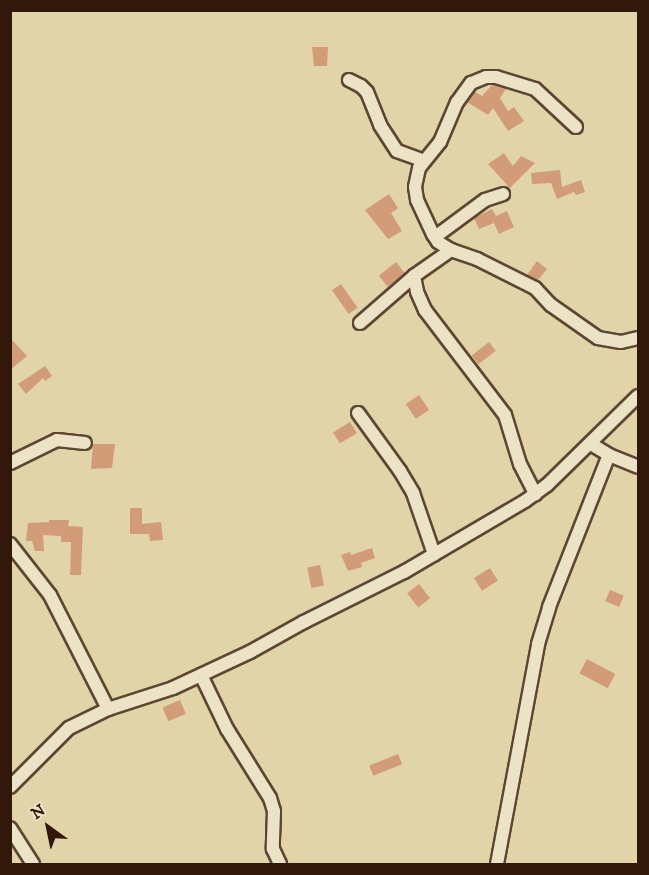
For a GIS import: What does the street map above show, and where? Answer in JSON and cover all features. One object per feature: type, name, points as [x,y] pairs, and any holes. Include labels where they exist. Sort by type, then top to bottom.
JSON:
[{"type":"street","points":[[576,128],[535,89],[496,77],[486,77],[466,87],[440,142],[419,168],[415,187],[417,200],[435,237],[451,250],[477,259],[535,288],[551,305],[598,338],[621,342],[639,338]]},
{"type":"street","points":[[348,80],[362,86],[367,93],[380,125],[397,152],[424,161]]},
{"type":"street","points":[[435,237],[485,200],[503,194]]},
{"type":"street","points":[[360,323],[414,276],[451,250]]},
{"type":"street","points":[[414,276],[417,292],[425,310],[505,415],[520,464],[535,494]]},
{"type":"street","points":[[10,787],[69,728],[108,709],[201,675],[250,652],[434,554],[535,494],[591,444],[639,396]]},
{"type":"street","points":[[358,413],[413,493],[434,554]]},
{"type":"street","points":[[10,463],[57,440],[85,443]]},
{"type":"street","points":[[591,444],[609,455],[639,467]]},
{"type":"street","points":[[497,864],[538,644],[553,597],[609,455]]},
{"type":"street","points":[[10,544],[50,595],[108,709]]},
{"type":"street","points":[[201,675],[227,729],[270,798],[273,811],[273,849],[280,864]]},
{"type":"street","points":[[10,828],[33,864]]},
{"type":"building","points":[[312,47],[328,47],[327,66],[314,66]]},
{"type":"building","points":[[492,85],[506,89],[500,98],[508,111],[514,107],[524,121],[508,131],[493,108],[488,115],[467,102],[475,92],[482,96]]},
{"type":"building","points":[[504,153],[513,166],[521,156],[535,163],[510,188],[488,164]]},
{"type":"building","points":[[560,170],[562,187],[581,180],[585,192],[576,195],[574,192],[557,199],[551,183],[532,184],[531,173]]},
{"type":"building","points":[[389,194],[398,208],[391,213],[402,231],[388,239],[365,210]]},
{"type":"building","points":[[492,209],[496,216],[507,211],[514,227],[499,234],[494,223],[479,229],[474,218]]},
{"type":"building","points":[[537,261],[547,269],[538,280],[527,275]]},
{"type":"building","points":[[396,262],[405,273],[388,287],[379,276]]},
{"type":"building","points":[[341,284],[358,308],[349,314],[332,290]]},
{"type":"building","points":[[10,338],[27,356],[10,370]]},
{"type":"building","points":[[489,342],[496,351],[478,364],[472,356]]},
{"type":"building","points":[[45,366],[52,376],[45,381],[43,378],[26,394],[18,384]]},
{"type":"building","points":[[419,395],[429,410],[416,419],[406,404]]},
{"type":"building","points":[[350,422],[357,433],[340,444],[333,433]]},
{"type":"building","points":[[93,444],[115,444],[112,468],[91,469]]},
{"type":"building","points":[[130,508],[142,508],[142,524],[161,522],[163,540],[150,541],[149,534],[130,534]]},
{"type":"building","points":[[49,520],[69,520],[68,526],[83,527],[81,575],[70,575],[71,542],[61,542],[61,536],[43,535],[44,551],[35,551],[32,541],[26,541],[28,523],[49,522]]},
{"type":"building","points":[[372,548],[375,558],[361,563],[362,567],[348,571],[341,555],[350,552],[351,555]]},
{"type":"building","points":[[320,565],[324,586],[311,588],[307,567]]},
{"type":"building","points":[[490,568],[498,581],[482,591],[474,578]]},
{"type":"building","points":[[419,584],[430,598],[418,607],[407,593]]},
{"type":"building","points":[[610,590],[624,596],[619,607],[605,601]]},
{"type":"building","points":[[587,659],[615,674],[608,688],[579,673]]},
{"type":"building","points":[[180,700],[186,714],[168,721],[163,707]]},
{"type":"building","points":[[398,754],[402,764],[373,776],[369,766]]}]
